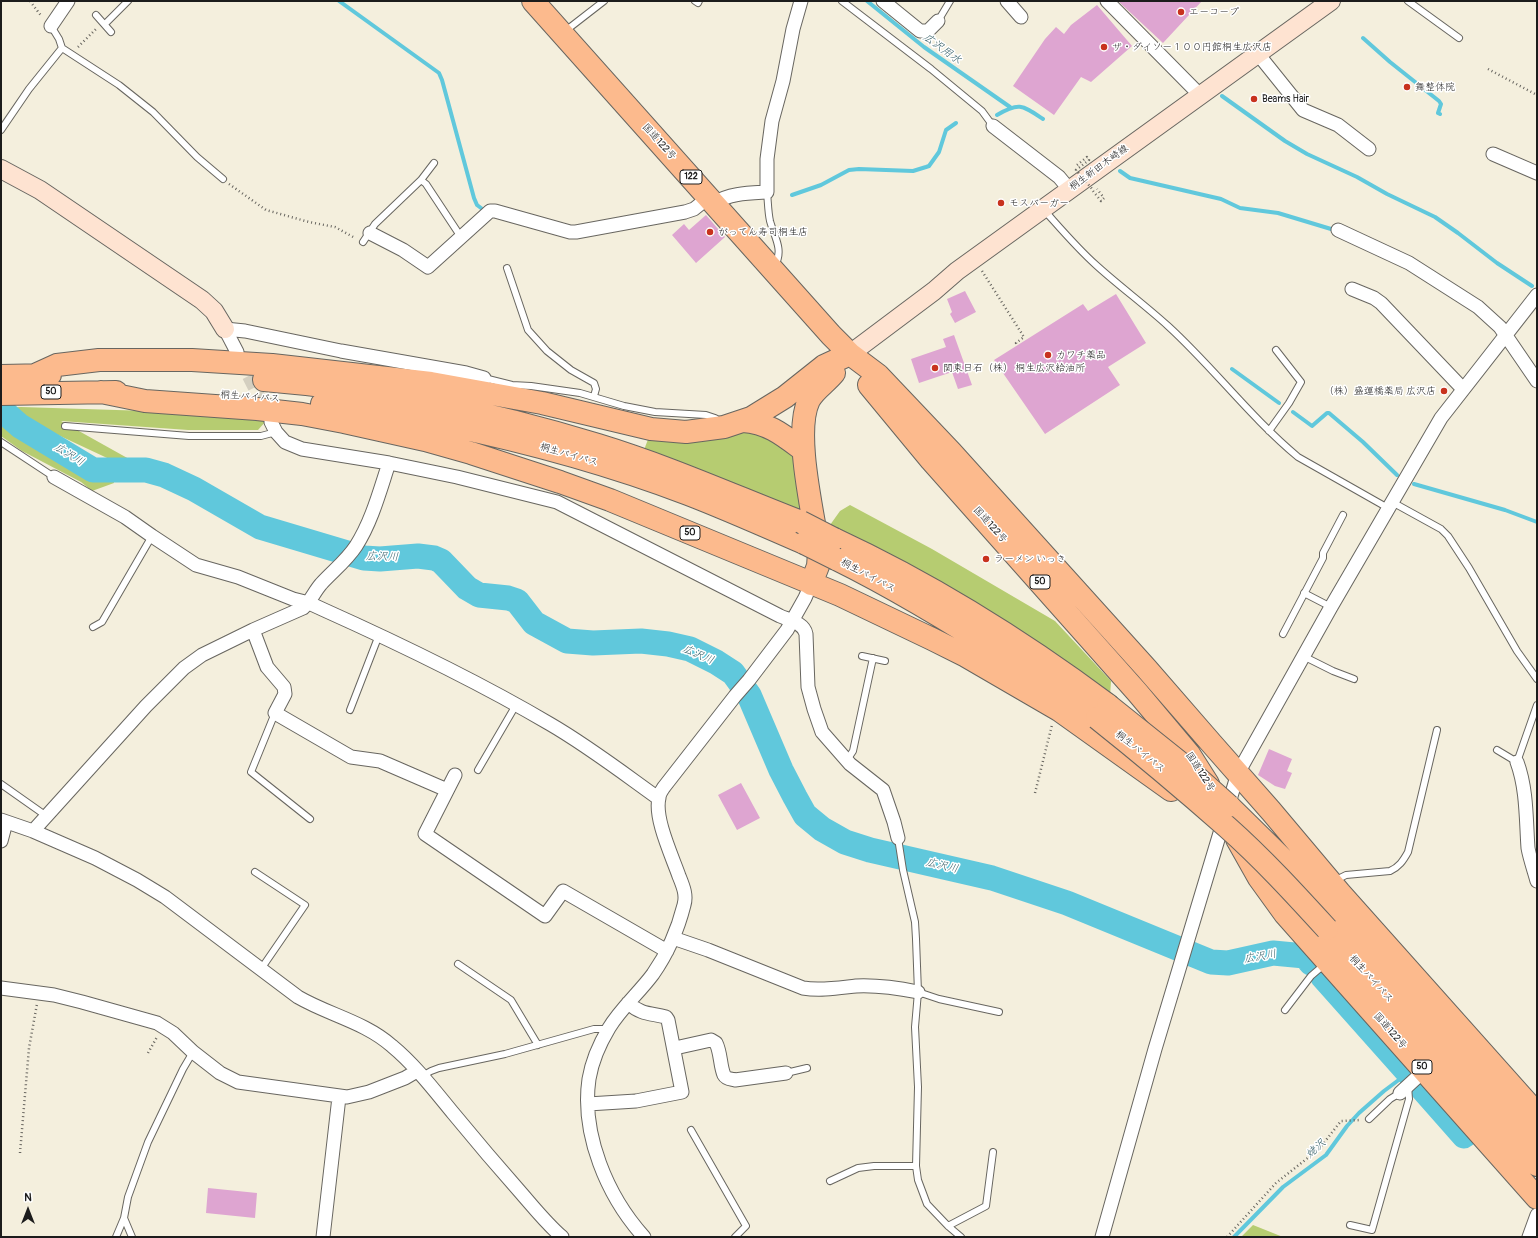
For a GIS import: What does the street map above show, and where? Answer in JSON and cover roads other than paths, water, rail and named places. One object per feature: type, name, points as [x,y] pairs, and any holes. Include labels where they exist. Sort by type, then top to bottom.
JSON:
[{"type":"highway","name":"国道122号","points":[[532,1],[712,200],[771,269],[850,354],[878,375],[952,453],[1162,686],[1271,811],[1331,883],[1536,1113]]},
{"type":"highway","name":"国道122号","points":[[850,354],[862,378],[931,460],[1137,692],[1189,754],[1226,814],[1239,844],[1272,897],[1285,914],[1537,1198]]},
{"type":"highway","points":[[733,424],[785,397],[824,366],[850,354]]},
{"type":"highway","points":[[811,584],[818,566],[819,553],[803,450],[803,421],[806,408],[818,388],[832,376],[850,354]]},
{"type":"highway","points":[[35,375],[57,365],[79,361],[199,360],[241,362],[431,383],[482,385],[542,403],[663,431],[691,432],[733,424],[758,423],[776,430],[803,450]]},
{"type":"highway","name":"桐生バイパス","points":[[1,376],[103,374],[216,376],[337,388],[436,405],[497,418],[598,445],[687,476],[835,549],[866,554],[956,602],[1039,655],[1102,711],[1183,765],[1236,812],[1290,864],[1333,923],[1537,1165]]},
{"type":"highway","name":"50","points":[[101,392],[145,401],[257,409],[302,414],[344,422],[425,440],[560,482],[610,500],[868,607],[966,656],[1059,710],[1205,814],[1217,816],[1226,814]]},
{"type":"highway","name":"桐生バイパス","points":[[1,394],[101,392],[214,394],[278,398],[388,413],[493,435],[590,461],[686,493],[726,509],[803,533]]},
{"type":"highway","points":[[1162,686],[1166,700],[1198,738],[1221,775],[1225,791],[1226,814]]},
{"type":"highway","name":"桐生バイパス","points":[[1333,923],[1537,1138]]},
{"type":"main road","name":"桐生新田木崎線","points":[[850,354],[934,291],[957,271],[1258,54],[1321,4]]},
{"type":"main road","points":[[1,169],[40,190],[202,300],[214,311],[225,329]]},
{"type":"street","points":[[51,26],[68,1]]},
{"type":"street","points":[[366,237],[403,250],[428,266],[490,211],[495,211],[570,232],[576,232],[685,212],[712,200],[737,194],[767,192],[767,159],[772,121],[783,81],[793,29],[801,1]]},
{"type":"street","points":[[883,1],[920,31],[928,31],[938,21]]},
{"type":"street","points":[[1008,1],[1021,17]]},
{"type":"street","points":[[1107,1],[1194,89],[1199,97]]},
{"type":"street","points":[[1258,54],[1302,110],[1338,125],[1369,149]]},
{"type":"street","points":[[993,126],[1059,177],[1069,189]]},
{"type":"street","points":[[1493,154],[1537,173]]},
{"type":"street","points":[[1338,230],[1409,263],[1478,307],[1500,327],[1537,381]]},
{"type":"street","points":[[1352,289],[1374,298],[1380,303],[1463,389]]},
{"type":"street","points":[[1102,1237],[1155,1049],[1238,773],[1331,607],[1441,418],[1537,295]]},
{"type":"street","points":[[225,329],[237,352]]},
{"type":"street","points":[[225,329],[245,331],[341,351],[466,373],[482,385]]},
{"type":"street","points":[[273,427],[285,442],[302,449],[390,463],[457,477],[557,502],[802,626],[805,630],[808,687],[812,704],[822,732],[847,760],[883,790],[894,822],[898,843]]},
{"type":"street","points":[[33,831],[146,706],[184,668],[202,655],[252,630],[303,608],[308,603],[320,585],[343,563],[357,545],[370,517],[390,463]]},
{"type":"street","points":[[54,476],[125,517],[196,565],[238,577],[293,599],[308,603],[413,650],[552,725],[658,798]]},
{"type":"street","points":[[644,1237],[622,1210],[604,1176],[590,1128],[588,1089],[591,1069],[595,1056],[609,1029],[628,1003],[654,973],[673,938],[685,904],[685,896],[662,828],[658,798],[664,787],[749,680],[792,622],[811,584]]},
{"type":"street","points":[[252,630],[267,667],[284,687],[285,694],[275,713],[351,757],[380,761],[447,790]]},
{"type":"street","points":[[1517,762],[1520,770],[1524,794],[1529,850],[1534,857],[1537,881]]},
{"type":"street","points":[[455,775],[425,834],[545,916],[564,891],[667,951]]},
{"type":"street","points":[[1,841],[4,821],[33,831],[95,858],[165,897],[298,997],[314,1006],[352,1021],[378,1035],[393,1046],[420,1073],[475,1140],[547,1223],[562,1237]]},
{"type":"street","points":[[673,938],[708,950],[803,988],[812,990],[857,986],[896,988],[918,992]]},
{"type":"street","points":[[1,988],[38,992],[82,1002],[157,1023],[172,1032],[193,1052],[220,1073],[238,1082],[347,1097],[369,1092],[420,1073]]},
{"type":"street","points":[[588,1104],[636,1101],[682,1092],[668,1020],[666,1017],[645,1014],[636,1010],[628,1003]]},
{"type":"street","points":[[674,1048],[711,1040],[716,1043],[720,1050],[724,1075],[728,1079],[735,1080],[786,1073]]},
{"type":"street","points":[[1404,1090],[1425,1070]]},
{"type":"street","points":[[323,1237],[339,1096]]},
{"type":"street","points":[[1529,1237],[1537,1215]]},
{"type":"lane","points":[[105,24],[128,1]]},
{"type":"lane","points":[[562,34],[604,1]]},
{"type":"lane","points":[[695,1],[699,1]]},
{"type":"lane","points":[[842,1],[931,69],[982,111],[993,126]]},
{"type":"lane","points":[[938,21],[950,1]]},
{"type":"lane","points":[[1408,1],[1459,38]]},
{"type":"lane","points":[[96,16],[111,32]]},
{"type":"lane","points":[[51,26],[59,39],[62,48],[118,85],[153,112],[197,157],[223,179]]},
{"type":"lane","points":[[1,130],[29,89],[62,48]]},
{"type":"lane","points":[[366,237],[375,224],[421,180],[434,163]]},
{"type":"lane","points":[[421,180],[426,184],[460,237]]},
{"type":"lane","points":[[767,192],[770,221],[778,242],[779,254],[776,263],[771,269]]},
{"type":"lane","points":[[1043,209],[1095,265],[1168,326],[1239,398],[1269,431],[1298,457],[1390,505],[1441,529],[1448,536],[1469,568],[1517,651],[1537,679]]},
{"type":"lane","points":[[507,268],[528,330],[547,351],[571,370],[594,383],[596,389],[594,396]]},
{"type":"lane","points":[[1269,431],[1301,382],[1276,350]]},
{"type":"lane","points":[[482,385],[531,386],[568,391],[594,396],[624,406],[655,412],[706,415],[733,424]]},
{"type":"lane","points":[[65,426],[189,436],[261,436],[273,427]]},
{"type":"lane","points":[[1,442],[54,476]]},
{"type":"lane","points":[[1283,634],[1343,515]]},
{"type":"lane","points":[[93,627],[102,622],[152,536]]},
{"type":"lane","points":[[1304,593],[1331,607]]},
{"type":"lane","points":[[350,710],[379,634]]},
{"type":"lane","points":[[862,656],[885,661]]},
{"type":"lane","points":[[1303,656],[1354,679]]},
{"type":"lane","points":[[847,760],[853,751],[873,658]]},
{"type":"lane","points":[[478,770],[516,705]]},
{"type":"lane","points":[[1498,750],[1517,762],[1537,705]]},
{"type":"lane","points":[[275,713],[251,772],[310,819]]},
{"type":"lane","points":[[1331,883],[1346,874],[1390,871],[1396,868],[1403,861],[1408,852],[1437,730]]},
{"type":"lane","points":[[1,784],[46,816]]},
{"type":"lane","points":[[898,843],[915,927],[918,992],[915,1027],[918,1087],[916,1166],[918,1180],[927,1204],[961,1237]]},
{"type":"lane","points":[[255,872],[305,905],[261,969]]},
{"type":"lane","points":[[1285,1010],[1311,976],[1328,962]]},
{"type":"lane","points":[[458,964],[511,1000],[538,1046]]},
{"type":"lane","points":[[918,992],[939,999],[1000,1012]]},
{"type":"lane","points":[[420,1073],[538,1046],[594,1029],[609,1029]]},
{"type":"lane","points":[[116,1237],[124,1218],[128,1197],[148,1142],[183,1069],[193,1052]]},
{"type":"lane","points":[[786,1073],[807,1068]]},
{"type":"lane","points":[[1350,1225],[1372,1230],[1409,1099],[1404,1090],[1390,1099],[1366,1119]]},
{"type":"lane","points":[[691,1130],[746,1226],[735,1237]]},
{"type":"lane","points":[[948,1226],[986,1206],[993,1152]]},
{"type":"lane","points":[[830,1181],[858,1168],[874,1166],[916,1166]]},
{"type":"lane","points":[[124,1218],[132,1237]]},
{"type":"waterway","points":[[339,1],[439,73],[474,198],[477,205],[481,208]]},
{"type":"waterway","name":"広沢用水","points":[[867,1],[924,47],[1010,107]]},
{"type":"waterway","points":[[1363,38],[1390,62],[1439,101],[1441,104],[1438,113],[1440,114]]},
{"type":"waterway","points":[[1222,96],[1285,141],[1307,154],[1357,177],[1387,194],[1435,217],[1497,263],[1532,286]]},
{"type":"waterway","points":[[997,115],[1011,108],[1020,107],[1025,108],[1043,119]]},
{"type":"waterway","points":[[792,195],[821,185],[849,170],[913,171],[929,166],[939,152],[946,130],[956,123]]},
{"type":"waterway","points":[[1120,171],[1130,178],[1221,199],[1240,208],[1278,213],[1331,229]]},
{"type":"waterway","points":[[1232,369],[1279,403]]},
{"type":"waterway","name":"広沢川","points":[[3,411],[20,426],[93,470],[146,470],[164,475],[194,489],[260,527],[364,558],[380,559],[418,556],[434,558],[441,561],[467,588],[479,595],[508,598],[517,601],[534,623],[567,641],[593,643],[641,641],[668,644],[690,649],[716,662],[733,673],[749,695],[781,770],[805,815],[822,829],[845,842],[870,850],[992,878],[1067,903],[1211,962],[1228,963],[1273,953],[1305,956],[1311,963]]},
{"type":"waterway","points":[[1293,412],[1312,426],[1327,413],[1329,413],[1363,442],[1397,475]]},
{"type":"waterway","points":[[1414,484],[1505,510],[1537,522]]},
{"type":"waterway","name":"広沢川","points":[[1322,976],[1411,1076]]},
{"type":"waterway","name":"姥沢","points":[[1234,1237],[1283,1187],[1326,1155],[1347,1126],[1359,1113],[1384,1091],[1408,1073]]},
{"type":"waterway","name":"広沢川","points":[[1419,1085],[1464,1136]]},
{"type":"tunnel","points":[[240,359],[267,413]]},
{"type":"place","name":"エーコープ","points":[[1181,12]]},
{"type":"place","name":"ザ・ダイソー１００円館桐生広沢店","points":[[1104,47]]},
{"type":"place","name":"舞整体院","points":[[1407,87]]},
{"type":"place","name":"Beams Hair","points":[[1254,99]]},
{"type":"place","name":"モスバーガー","points":[[1001,203]]},
{"type":"place","name":"がってん寿司桐生店","points":[[710,232]]},
{"type":"place","name":"カワチ薬品","points":[[1048,355]]},
{"type":"place","name":"関東日石（株） 桐生広沢給油所","points":[[935,368]]},
{"type":"place","name":"（株）盛運橋薬局 広沢店","points":[[1444,391]]},
{"type":"place","name":"ラーメン いっき","points":[[986,559]]}]
